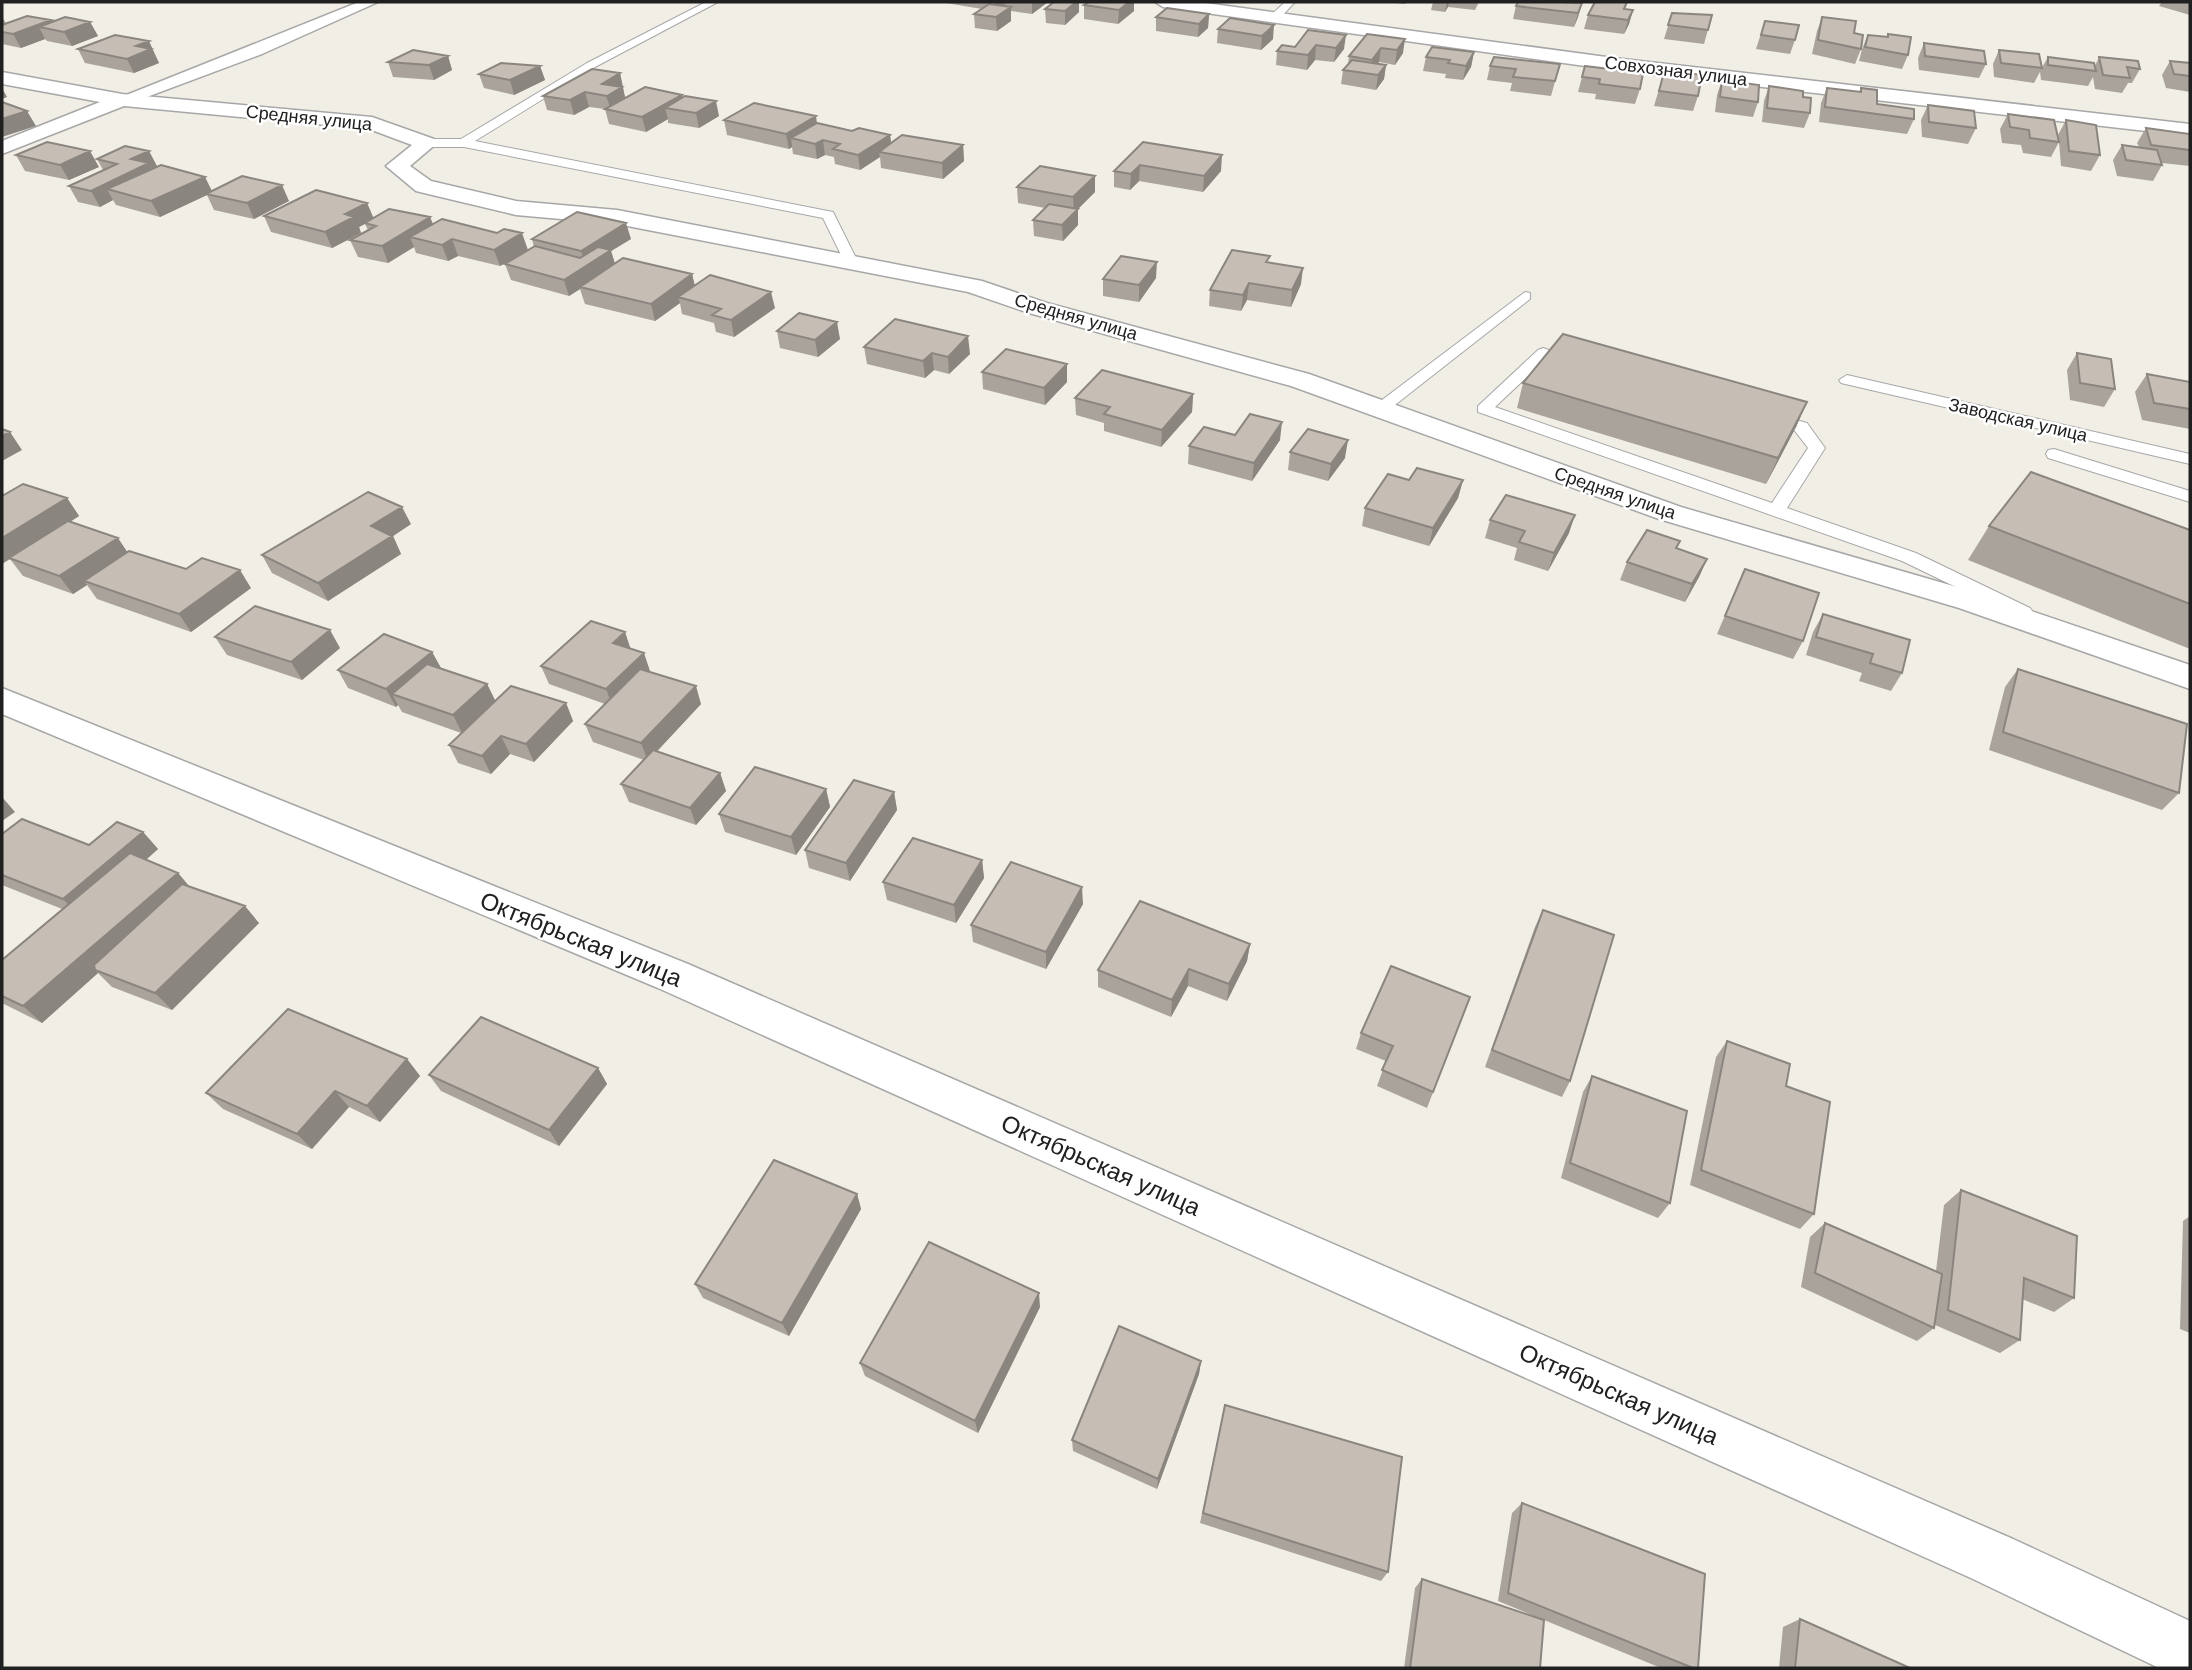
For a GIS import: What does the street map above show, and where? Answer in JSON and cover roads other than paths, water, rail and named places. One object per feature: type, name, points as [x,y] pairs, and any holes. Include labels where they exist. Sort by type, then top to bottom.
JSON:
[{"type":"street","points":[[2,148],[256,51],[372,2]]},
{"type":"street","name":"Совхозная улица","points":[[1163,2],[1614,64],[2190,130]]},
{"type":"street","name":"Средняя улица","points":[[2,78],[122,100],[372,123],[427,143]]},
{"type":"street","name":"Средняя улица","points":[[427,143],[397,166],[424,186],[516,208],[617,217],[972,286],[1300,380],[1670,513],[1969,601],[2190,677]]},
{"type":"street","name":"Октябрьская улица","points":[[2,701],[673,976],[1993,1559],[2190,1652]]},
{"type":"lane","points":[[464,143],[591,65],[713,2]]},
{"type":"lane","points":[[1274,18],[1290,2]]},
{"type":"lane","points":[[427,143],[464,143],[828,215],[851,262]]},
{"type":"lane","points":[[1380,410],[1525,296]]},
{"type":"lane","points":[[1595,368],[1543,353],[1484,409],[1909,558],[2076,637]]},
{"type":"lane","name":"Заводская улица","points":[[1847,380],[2190,459]]},
{"type":"lane","points":[[1749,412],[1801,427],[1817,448],[1776,511]]},
{"type":"lane","points":[[2054,454],[2190,497]]}]
